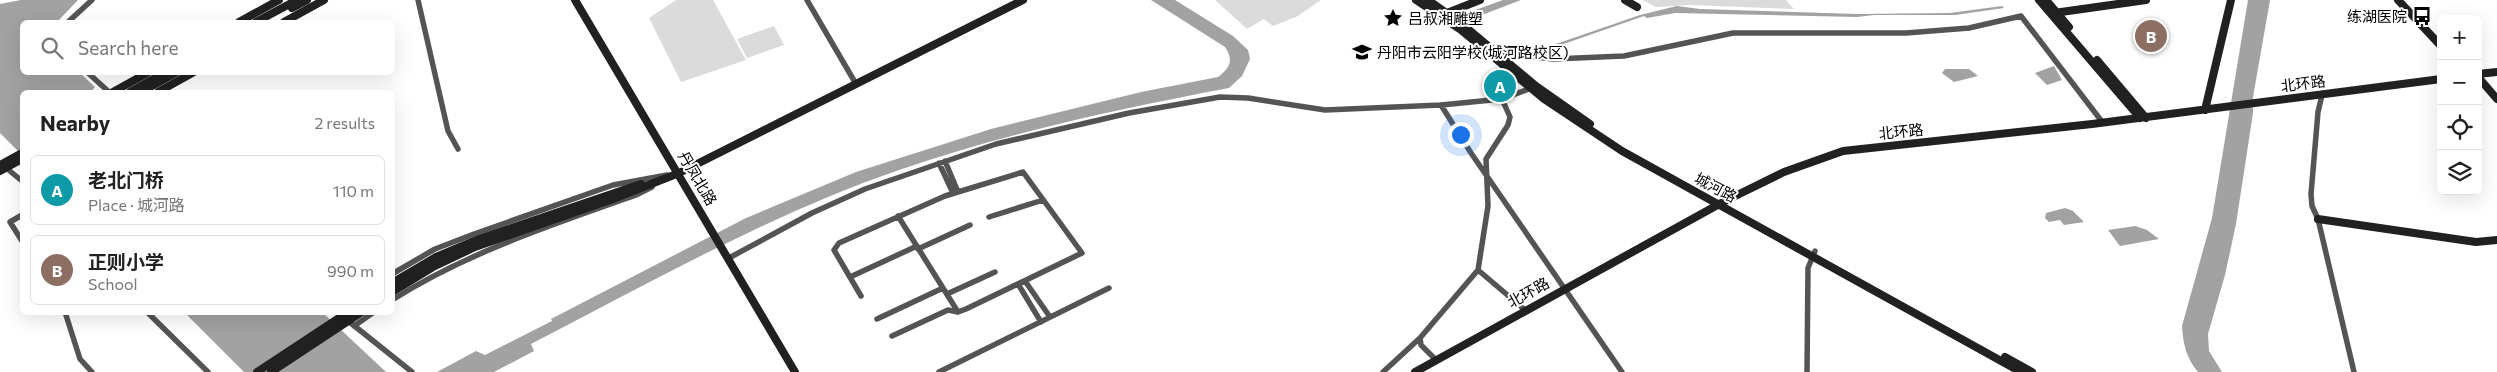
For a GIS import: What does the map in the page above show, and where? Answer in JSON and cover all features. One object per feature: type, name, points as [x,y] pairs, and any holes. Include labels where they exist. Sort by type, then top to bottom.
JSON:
[{"type":"main road","points":[[243,20],[279,0]]},
{"type":"main road","points":[[265,20],[297,0]]},
{"type":"main road","points":[[266,20],[307,0]]},
{"type":"main road","points":[[288,20],[324,0]]},
{"type":"main road","name":"丹凤北路","points":[[575,0],[724,248],[795,372]]},
{"type":"main road","points":[[395,281],[436,257],[478,238],[678,173],[1023,0]]},
{"type":"main road","name":"城河路","points":[[1416,0],[1461,30],[1534,87],[1650,163],[2032,372]]},
{"type":"main road","name":"城河路","points":[[1428,0],[1500,56],[1534,87]]},
{"type":"main road","points":[[1447,13],[1480,0]]},
{"type":"main road","points":[[1626,0],[1637,3]]},
{"type":"main road","points":[[2040,0],[2050,8],[2143,118]]},
{"type":"main road","points":[[2050,8],[2146,0]]},
{"type":"main road","points":[[2205,110],[2231,0]]},
{"type":"main road","points":[[2398,0],[2437,42]]},
{"type":"main road","points":[[2402,0],[2437,35]]},
{"type":"main road","points":[[2482,75],[2497,72]]},
{"type":"main road","points":[[115,90],[143,75]]},
{"type":"main road","points":[[134,90],[161,75]]},
{"type":"main road","points":[[145,90],[172,75]]},
{"type":"main road","points":[[162,90],[189,75]]},
{"type":"main road","name":"北环路","points":[[1415,372],[1435,359],[1721,203],[1784,172],[1843,151],[2102,123],[2437,80]]},
{"type":"main road","points":[[2482,81],[2497,99]]},
{"type":"main road","points":[[2482,89],[2497,104]]},
{"type":"main road","points":[[0,164],[20,154]]},
{"type":"main road","points":[[0,171],[20,160]]},
{"type":"main road","points":[[395,290],[433,267],[475,247],[612,195]]},
{"type":"main road","points":[[2318,219],[2476,242],[2497,240]]},
{"type":"main road","name":"城河路","points":[[1814,253],[2021,372]]},
{"type":"main road","points":[[257,372],[343,315]]},
{"type":"main road","points":[[272,372],[358,315]]},
{"type":"street","points":[[70,20],[92,0]]},
{"type":"street","points":[[418,0],[448,130],[458,149]]},
{"type":"street","points":[[807,0],[856,84]]},
{"type":"street","points":[[1500,56],[1525,54],[1553,59],[1624,56],[1733,33],[1906,33],[1947,28],[1969,28],[2021,16],[2102,123]]},
{"type":"street","points":[[91,75],[109,90]]},
{"type":"street","points":[[729,258],[812,213],[865,189],[996,144],[1129,113],[1220,97],[1248,98],[1325,110],[1441,105],[1502,99],[1534,87]]},
{"type":"street","points":[[2322,95],[2311,194],[2312,206],[2318,219],[2354,372]]},
{"type":"street","points":[[1383,372],[1420,338],[1478,270],[1488,206],[1486,159],[1508,124],[1510,117],[1502,99]]},
{"type":"street","points":[[1441,105],[1622,372]]},
{"type":"street","points":[[942,162],[956,192]]},
{"type":"street","points":[[0,164],[20,179]]},
{"type":"street","points":[[861,296],[834,250],[843,240],[956,192],[1023,172],[1082,253],[958,312],[948,310],[892,336]]},
{"type":"street","points":[[395,272],[435,249],[613,185],[678,173]]},
{"type":"street","points":[[395,298],[419,282],[469,256],[636,195],[678,173]]},
{"type":"street","points":[[990,217],[1043,200]]},
{"type":"street","points":[[20,216],[10,222],[20,238]]},
{"type":"street","points":[[898,216],[958,312]]},
{"type":"street","points":[[850,277],[970,225]]},
{"type":"street","points":[[1807,372],[1808,268],[1814,253]]},
{"type":"street","points":[[1478,270],[1525,310]]},
{"type":"street","points":[[947,294],[995,272]]},
{"type":"street","points":[[1025,281],[1050,317]]},
{"type":"street","points":[[1018,284],[1040,322]]},
{"type":"street","points":[[877,319],[943,288]]},
{"type":"street","points":[[939,372],[1109,288]]},
{"type":"street","points":[[66,315],[80,359],[92,372]]},
{"type":"street","points":[[150,315],[208,372]]},
{"type":"street","points":[[341,315],[412,372]]},
{"type":"street","points":[[354,326],[370,315]]},
{"type":"street","points":[[1420,338],[1421,345],[1435,359]]},
{"type":"shaded area","points":[[21,0],[78,0],[59,20],[20,20],[20,75],[82,75],[95,87],[93,90],[20,90],[20,153],[0,133],[0,4]]},
{"type":"shaded area","points":[[676,0],[713,0],[746,60],[681,82],[649,18]]},
{"type":"shaded area","points":[[1151,0],[1175,0],[1233,36],[1248,50],[1250,59],[1242,76],[1229,88],[1146,104],[1022,133],[899,170],[804,207],[712,250],[531,344],[534,351],[494,372],[437,372],[476,351],[485,355],[746,218],[856,172],[991,129],[1141,92],[1218,77],[1228,67],[1230,60],[1225,47]]},
{"type":"shaded area","points":[[1215,0],[1321,0],[1298,16],[1273,26],[1264,19],[1247,29]]},
{"type":"shaded area","points":[[1503,0],[1521,0],[1474,18],[1467,13]]},
{"type":"shaded area","points":[[1643,0],[1786,0],[1794,9],[1690,5],[1656,7]]},
{"type":"shaded area","points":[[2248,0],[2270,0],[2253,97],[2253,113],[2236,224],[2225,275],[2208,334],[2209,351],[2222,372],[2198,372],[2186,350],[2182,326],[2212,218]]},
{"type":"shaded area","points":[[1677,6],[1700,9],[1857,14],[1950,13],[2002,6],[2004,8],[1955,15],[1874,15],[1857,17],[1675,13],[1647,18],[1644,16],[1555,47],[1553,45],[1640,15]]},
{"type":"shaded area","points":[[774,26],[784,45],[747,58],[737,39]]},
{"type":"shaded area","points":[[2054,66],[2062,80],[2047,85],[2035,73]]},
{"type":"shaded area","points":[[1945,69],[1969,69],[1978,76],[1954,82],[1942,73]]},
{"type":"shaded area","points":[[2065,208],[2073,211],[2084,222],[2064,225],[2060,220],[2049,222],[2045,218],[2046,213]]},
{"type":"shaded area","points":[[2135,226],[2147,230],[2159,239],[2120,246],[2108,230]]},
{"type":"shaded area","points":[[187,315],[325,315],[386,372],[244,372]]},
{"type":"place","name":"练湖医院","points":[[2422,16]]},
{"type":"place","name":"吕叔湘雕塑","points":[[1393,18]]},
{"type":"place","name":"正则小学","points":[[2151,36]]},
{"type":"place","name":"丹阳市云阳学校(城河路校区)","points":[[1362,52]]},
{"type":"place","name":"老北门桥","points":[[1500,86]]}]
